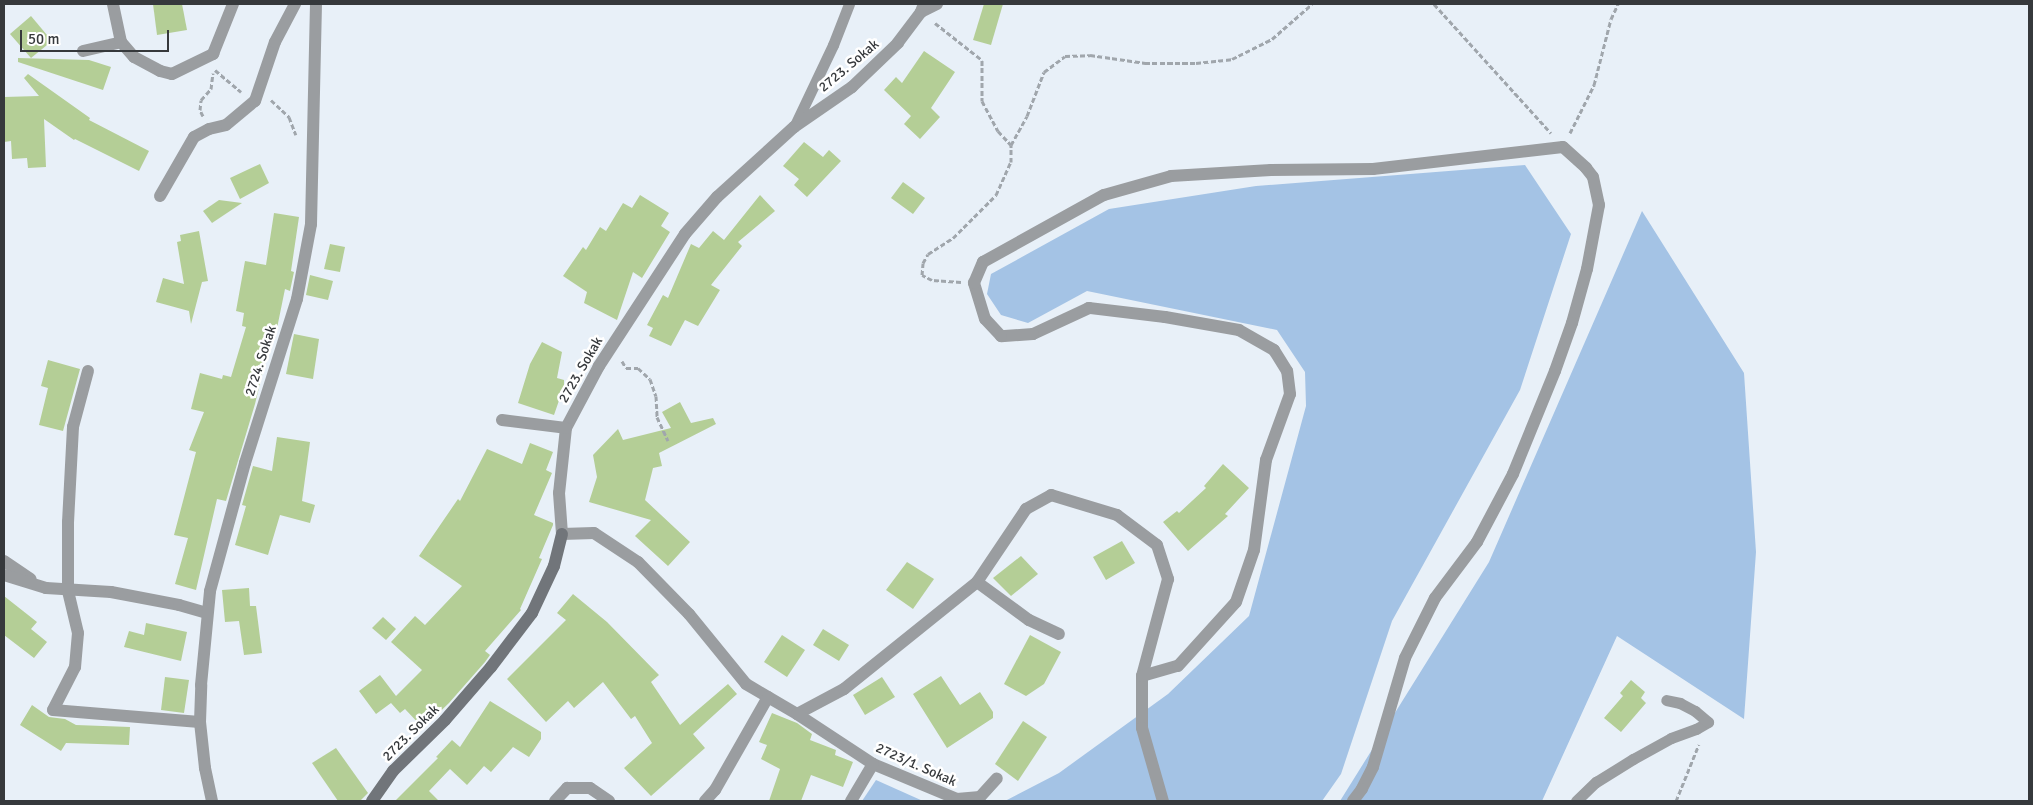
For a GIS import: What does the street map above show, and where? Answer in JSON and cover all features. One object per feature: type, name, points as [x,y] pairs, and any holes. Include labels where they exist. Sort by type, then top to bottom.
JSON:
[{"type":"street","points":[[113,4],[121,42],[134,57],[160,71],[172,74],[212,54],[233,4]]},
{"type":"street","points":[[160,196],[194,137],[209,128],[226,125],[255,101],[275,42],[295,4]]},
{"type":"street","name":"2724. Sokak","points":[[212,801],[205,768],[200,722],[207,613],[210,591],[244,463],[296,299],[311,224],[316,4]]},
{"type":"street","name":"2723. Sokak","points":[[372,801],[393,771],[446,720],[492,667],[532,613],[554,566],[562,534],[559,493],[566,428],[612,345],[686,234],[718,197],[794,127],[852,86],[898,42],[922,8],[937,4]]},
{"type":"street","points":[[83,51],[121,42]]},
{"type":"street","points":[[1142,676],[1178,666],[1236,602],[1254,550],[1266,460],[1290,394],[1287,370],[1274,350],[1239,330],[1098,309],[1089,308],[1033,334],[1001,336],[986,319],[974,283],[983,262],[1104,195],[1171,176],[1271,170],[1373,169],[1563,147],[1586,168],[1593,178],[1599,205],[1587,269],[1572,323],[1555,371],[1513,474],[1477,542],[1435,598],[1405,658],[1373,767],[1362,789],[1353,801]]},
{"type":"street","points":[[88,370],[73,427],[68,522],[68,591],[78,633],[75,668],[53,710],[200,722]]},
{"type":"street","points":[[502,420],[566,428]]},
{"type":"street","points":[[798,714],[844,689],[977,582],[1026,509],[1052,495],[1117,515],[1158,545],[1168,578],[1142,676],[1142,728],[1163,801]]},
{"type":"street","name":"2723/1. Sokak","points":[[562,534],[594,533],[638,562],[689,614],[746,684],[798,714],[873,764],[958,799],[980,797],[998,778]]},
{"type":"street","points":[[4,561],[46,588]]},
{"type":"street","points":[[4,575],[46,588],[68,591],[110,592],[179,605],[207,613]]},
{"type":"street","points":[[977,582],[1030,620],[1059,634]]},
{"type":"street","points":[[705,801],[716,790],[768,697]]},
{"type":"street","points":[[851,801],[873,764]]},
{"type":"street","points":[[555,801],[567,788],[590,788],[609,801]]},
{"type":"lane","points":[[794,127],[833,45],[849,4]]},
{"type":"lane","points":[[1576,801],[1596,782],[1633,759],[1671,738],[1696,729],[1708,722],[1695,711],[1680,703],[1666,700]]},
{"type":"path","points":[[974,283],[932,280],[922,275],[923,263],[928,254],[953,238],[996,195],[1012,162],[1012,145],[1027,116],[1044,72],[1065,56],[1090,55],[1145,63],[1196,63],[1232,59],[1272,39],[1312,4]]},
{"type":"path","points":[[1434,4],[1563,147],[1594,84],[1611,19],[1618,4]]},
{"type":"path","points":[[922,8],[982,60],[982,101],[998,131],[1012,145]]},
{"type":"path","points":[[209,128],[200,110],[201,100],[211,89],[212,54]]},
{"type":"path","points":[[213,69],[255,101],[270,99],[289,117],[300,145],[312,164]]},
{"type":"path","points":[[612,345],[626,368],[638,368],[650,380],[656,396],[658,417],[668,441]]},
{"type":"path","points":[[1676,801],[1708,722]]},
{"type":"shaded area","points":[[1525,165],[1571,234],[1520,390],[1392,621],[1341,774],[1322,801],[1005,801],[1059,773],[1168,694],[1249,616],[1306,406],[1305,372],[1277,330],[1087,291],[1028,323],[1001,315],[987,294],[991,274],[1109,209],[1256,186]]},
{"type":"shaded area","points":[[1642,211],[1744,373],[1756,552],[1744,719],[1617,636],[1542,801],[1340,801],[1489,562]]},
{"type":"shaded area","points":[[876,780],[923,801],[862,801]]},
{"type":"building","points":[[153,4],[182,4],[187,30],[157,35]]},
{"type":"building","points":[[984,4],[1003,4],[991,45],[973,40]]},
{"type":"building","points":[[31,16],[52,41],[31,58],[10,34]]},
{"type":"building","points":[[924,51],[955,72],[931,108],[940,117],[920,139],[904,124],[911,116],[884,90],[896,77],[902,83]]},
{"type":"building","points":[[18,58],[89,60],[111,67],[103,90],[18,62]]},
{"type":"building","points":[[28,74],[90,118],[89,120],[149,151],[139,171],[74,140],[44,119],[46,167],[28,168],[27,158],[12,159],[11,141],[4,142],[4,97],[39,96],[24,78]]},
{"type":"building","points":[[804,142],[823,157],[829,150],[841,161],[807,197],[794,185],[799,179],[783,166]]},
{"type":"building","points":[[260,164],[269,183],[240,199],[230,178]]},
{"type":"building","points":[[903,182],[925,198],[913,214],[891,198]]},
{"type":"building","points":[[640,195],[669,213],[661,226],[670,232],[642,278],[633,272],[617,320],[584,303],[587,292],[563,276],[583,247],[586,250],[600,227],[606,231],[623,203],[632,208]]},
{"type":"building","points":[[760,195],[775,211],[738,242],[742,246],[711,285],[720,290],[698,326],[685,320],[671,346],[649,336],[653,328],[647,325],[663,295],[668,298],[691,244],[699,248],[713,231],[724,240]]},
{"type":"building","points":[[219,200],[242,203],[212,223],[203,211]]},
{"type":"building","points":[[274,213],[299,217],[291,271],[294,272],[290,291],[285,289],[275,338],[271,338],[255,404],[226,501],[217,499],[196,590],[175,584],[188,538],[174,535],[196,452],[189,450],[204,412],[191,409],[200,373],[222,379],[223,375],[231,377],[246,327],[242,326],[244,313],[236,311],[245,261],[266,265]]},
{"type":"building","points":[[199,231],[208,281],[202,282],[191,324],[189,311],[156,302],[163,278],[184,284],[177,242],[181,241],[180,235]]},
{"type":"building","points":[[330,244],[345,247],[340,272],[324,269]]},
{"type":"building","points":[[310,275],[333,281],[328,300],[306,295]]},
{"type":"building","points":[[294,334],[319,339],[313,379],[286,374]]},
{"type":"building","points":[[542,342],[562,352],[557,378],[564,380],[564,386],[554,415],[518,403],[530,364]]},
{"type":"building","points":[[48,360],[80,369],[63,431],[39,425],[48,388],[41,386]]},
{"type":"building","points":[[680,402],[691,423],[713,418],[716,424],[659,453],[662,466],[653,468],[645,500],[690,542],[668,566],[635,536],[651,520],[589,502],[597,477],[593,455],[618,429],[623,440],[671,428],[662,412]]},
{"type":"building","points":[[277,437],[310,442],[302,501],[315,505],[310,523],[280,515],[268,555],[235,545],[246,506],[242,505],[253,466],[272,471]]},
{"type":"building","points":[[530,443],[553,452],[546,470],[552,473],[534,515],[553,523],[553,525],[539,558],[542,559],[521,610],[485,651],[490,655],[485,662],[449,703],[423,728],[405,709],[400,713],[391,703],[376,714],[359,691],[380,675],[396,696],[422,670],[391,642],[415,616],[425,625],[462,586],[419,556],[458,499],[460,501],[487,449],[522,464]]},
{"type":"building","points":[[1223,464],[1249,488],[1225,514],[1228,516],[1188,551],[1163,522],[1177,511],[1179,513],[1206,488],[1204,486]]},
{"type":"building","points":[[1122,541],[1135,563],[1106,580],[1093,557]]},
{"type":"building","points":[[1021,556],[1038,574],[1011,596],[993,578]]},
{"type":"building","points":[[907,562],[934,579],[913,609],[886,590]]},
{"type":"building","points":[[249,588],[250,606],[256,606],[262,653],[244,655],[239,621],[225,622],[222,590]]},
{"type":"building","points":[[573,594],[607,622],[659,675],[651,682],[680,725],[728,684],[737,694],[693,734],[705,748],[651,796],[624,768],[652,743],[635,716],[631,719],[603,682],[574,708],[568,701],[546,722],[507,679],[566,620],[557,613]]},
{"type":"building","points":[[4,596],[37,622],[31,629],[47,642],[34,658],[4,635]]},
{"type":"building","points":[[383,617],[396,629],[386,640],[372,628]]},
{"type":"building","points":[[146,623],[187,632],[181,661],[124,647],[129,631],[144,635]]},
{"type":"building","points":[[823,629],[849,645],[839,661],[813,645]]},
{"type":"building","points":[[782,635],[805,650],[787,677],[764,662]]},
{"type":"building","points":[[1030,635],[1061,652],[1044,684],[1026,696],[1004,684]]},
{"type":"building","points":[[941,676],[960,705],[980,692],[993,712],[993,718],[947,748],[913,694]]},
{"type":"building","points":[[165,677],[189,680],[184,713],[161,710]]},
{"type":"building","points":[[882,677],[895,697],[865,715],[853,695]]},
{"type":"building","points":[[1631,680],[1645,692],[1641,698],[1646,703],[1621,732],[1604,718],[1623,696],[1620,693]]},
{"type":"building","points":[[490,701],[541,732],[541,739],[529,757],[513,747],[491,772],[484,766],[467,785],[450,769],[429,791],[439,801],[395,801],[438,758],[436,757],[452,740],[460,747]]},
{"type":"building","points":[[32,705],[49,717],[65,719],[76,725],[130,727],[129,745],[66,743],[61,751],[20,725]]},
{"type":"building","points":[[772,713],[797,723],[812,734],[810,740],[836,750],[835,755],[853,762],[843,787],[811,775],[801,801],[769,801],[780,769],[761,759],[767,745],[759,742]]},
{"type":"building","points":[[1023,721],[1047,737],[1018,781],[995,764]]},
{"type":"building","points":[[336,748],[368,793],[360,801],[338,801],[312,763]]}]
